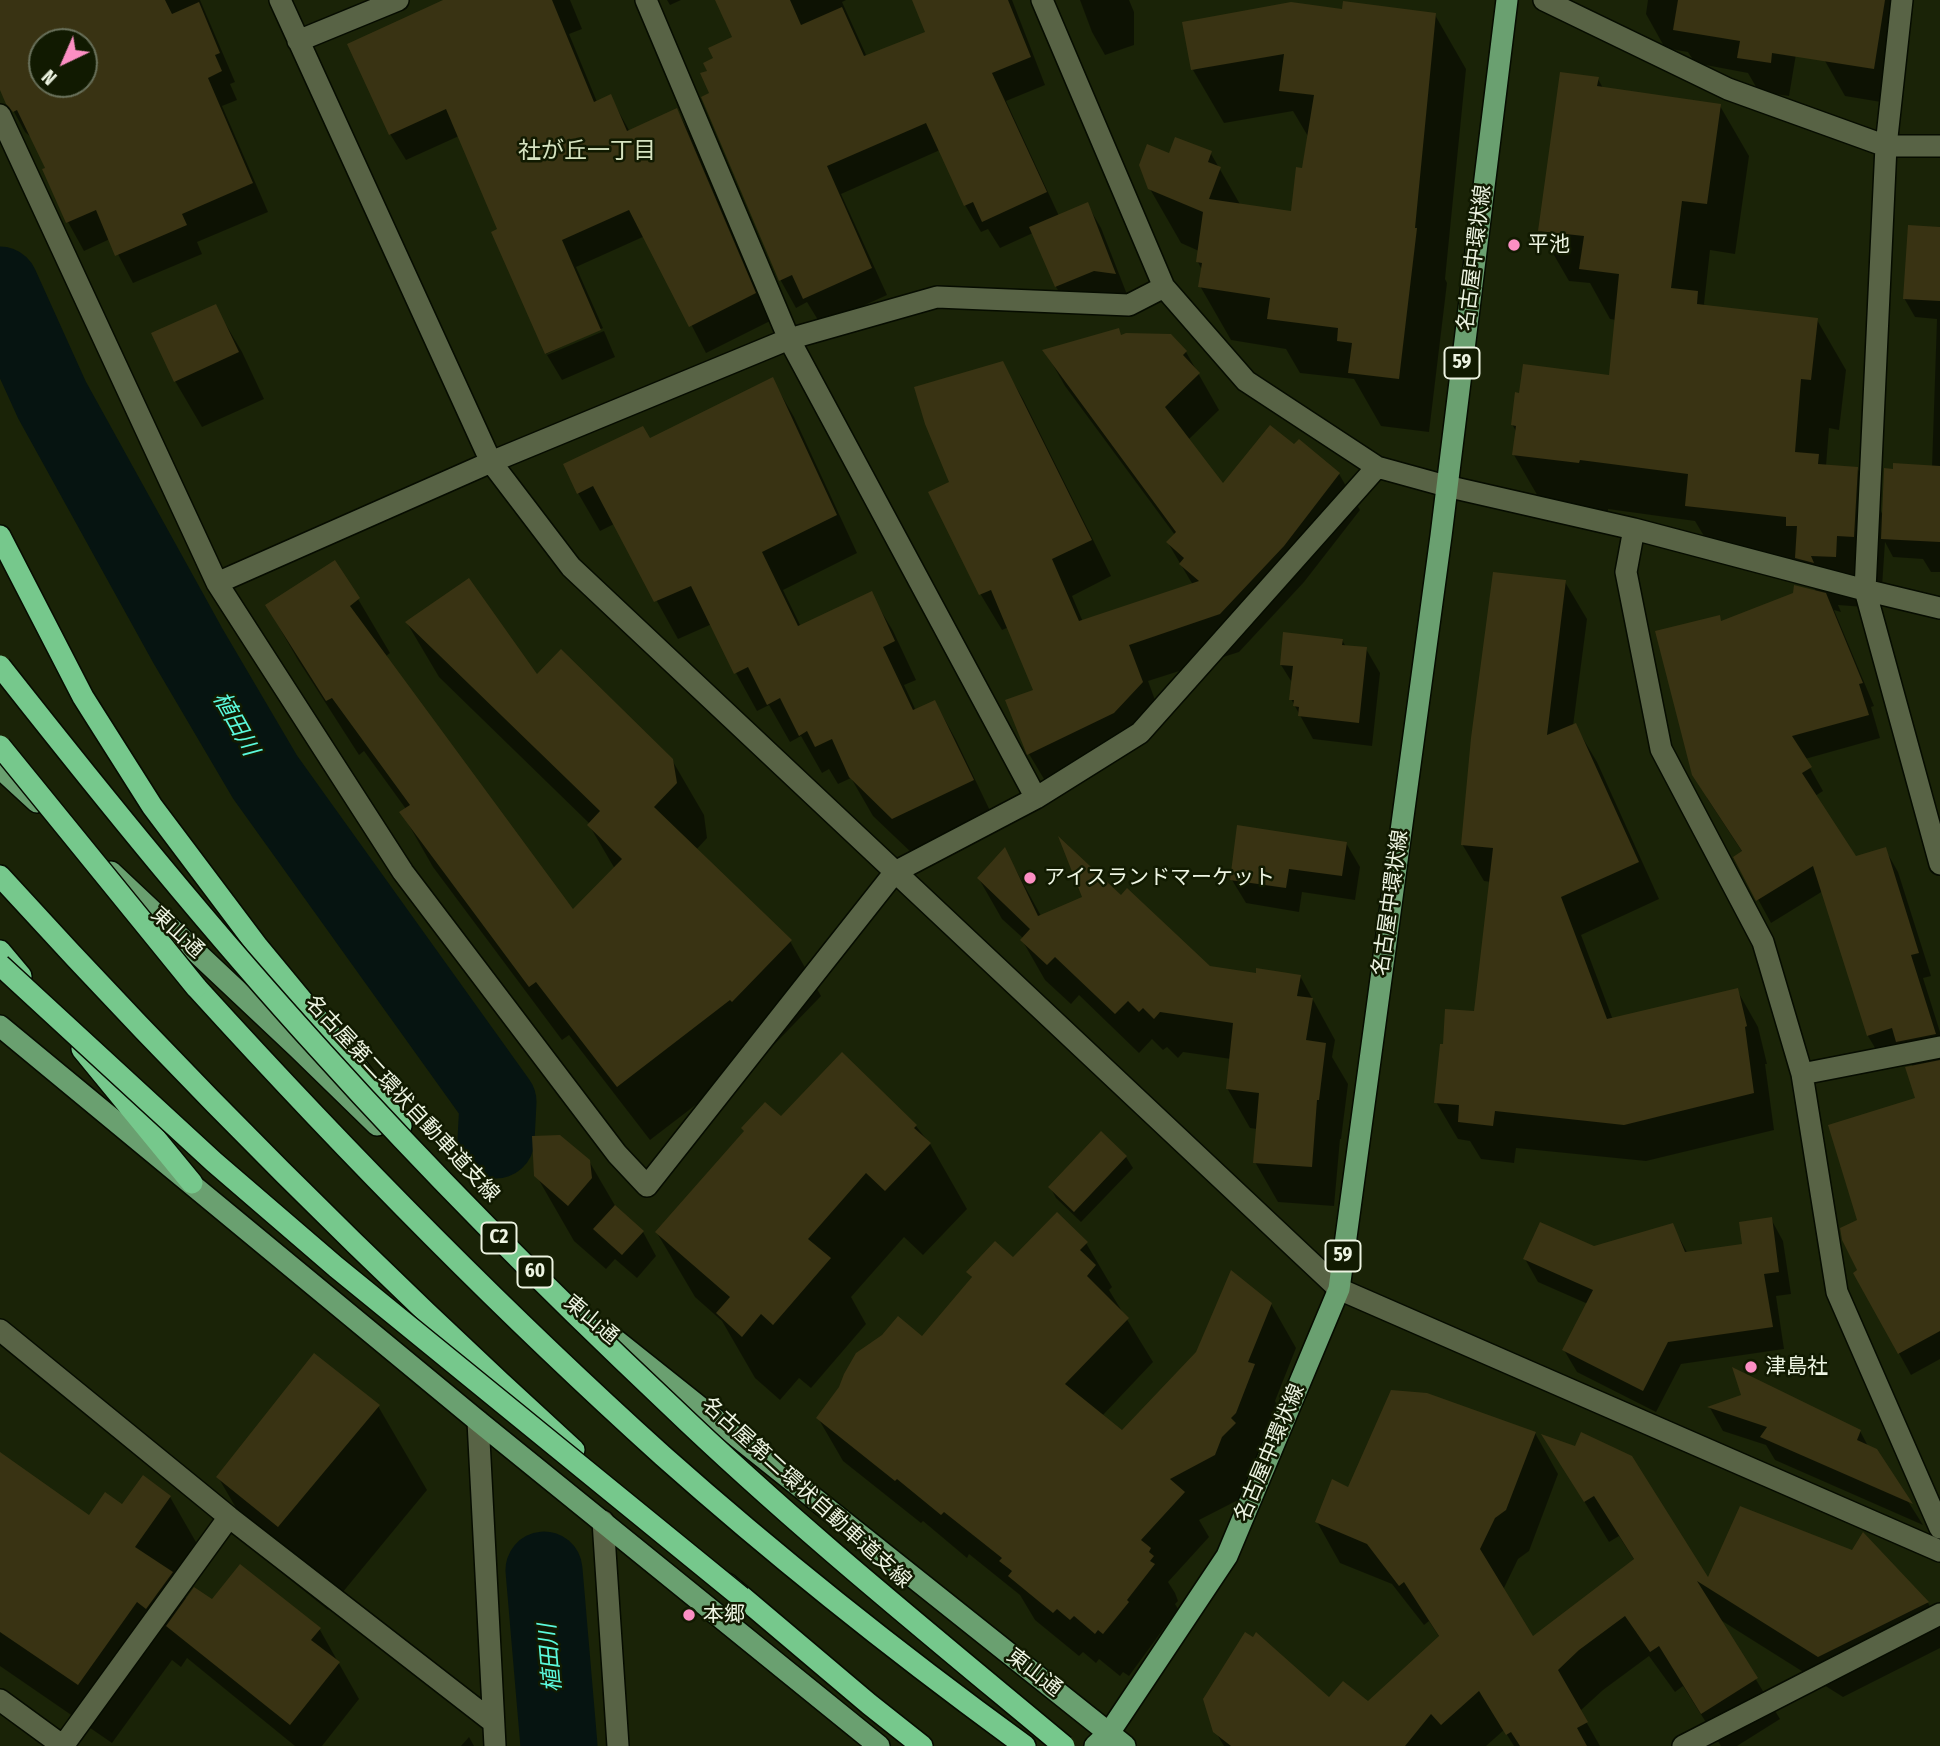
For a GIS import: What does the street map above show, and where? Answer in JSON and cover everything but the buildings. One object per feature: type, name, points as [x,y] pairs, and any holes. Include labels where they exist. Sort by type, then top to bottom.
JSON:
[{"type":"highway","points":[[0,536],[83,697],[152,806],[258,947],[353,1062],[464,1212]]},
{"type":"highway","name":"名古屋第二環状自動車道支線","points":[[0,666],[123,821],[223,940],[323,1054],[435,1172],[583,1322],[778,1505],[1064,1746]]},
{"type":"highway","points":[[0,746],[196,988],[292,1093],[482,1286],[635,1430],[752,1532],[864,1623],[1025,1746]]},
{"type":"highway","points":[[0,876],[210,1101],[356,1246],[593,1466],[741,1597]]},
{"type":"highway","points":[[0,951],[192,1183]]},
{"type":"highway","points":[[0,965],[204,1152],[336,1267],[922,1746]]},
{"type":"main road","name":"名古屋中環状線","points":[[1110,1742],[1227,1556],[1339,1289],[1446,486],[1507,0]]},
{"type":"main road","name":"東山通","points":[[0,768],[299,1048],[464,1212],[641,1362],[1110,1742]]},
{"type":"main road","points":[[0,1026],[478,1421],[879,1746]]},
{"type":"street","points":[[280,0],[491,462],[571,567],[1339,1289],[1940,1551]]},
{"type":"street","points":[[298,41],[398,0]]},
{"type":"street","points":[[646,0],[789,339],[1037,797]]},
{"type":"street","points":[[1042,0],[1164,287],[1246,381],[1377,467],[1446,486],[1634,528],[1940,608]]},
{"type":"street","points":[[1544,0],[1728,89],[1886,146],[1940,146]]},
{"type":"street","points":[[1902,0],[1886,146],[1865,590],[1940,864]]},
{"type":"street","points":[[0,116],[217,583],[403,872],[617,1154],[647,1186],[895,872],[1037,797],[1140,733],[1377,467]]},
{"type":"street","points":[[217,583],[491,462],[789,339],[937,297],[1129,305],[1164,287]]},
{"type":"street","points":[[1634,528],[1626,572],[1661,749],[1763,942],[1802,1074],[1837,1292],[1940,1528]]},
{"type":"street","points":[[1802,1074],[1940,1047]]},
{"type":"street","points":[[0,1330],[229,1517],[493,1722]]},
{"type":"street","points":[[478,1421],[495,1746]]},
{"type":"street","points":[[0,1700],[63,1746],[229,1517]]},
{"type":"street","points":[[603,1521],[618,1746]]},
{"type":"street","points":[[1683,1746],[1940,1614]]},
{"type":"waterway","name":"植田川","points":[[0,285],[52,400],[188,646],[265,777],[498,1102],[496,1140]]},
{"type":"waterway","name":"植田川","points":[[544,1570],[559,1746]]},
{"type":"place","name":"平池","points":[[1514,245]]},
{"type":"place","name":"アイスランドマーケット","points":[[1030,878]]},
{"type":"place","name":"津島社","points":[[1751,1367]]},
{"type":"place","name":"本郷","points":[[689,1615]]},
{"type":"district","name":"社が丘一丁目","points":[[587,152]]}]
